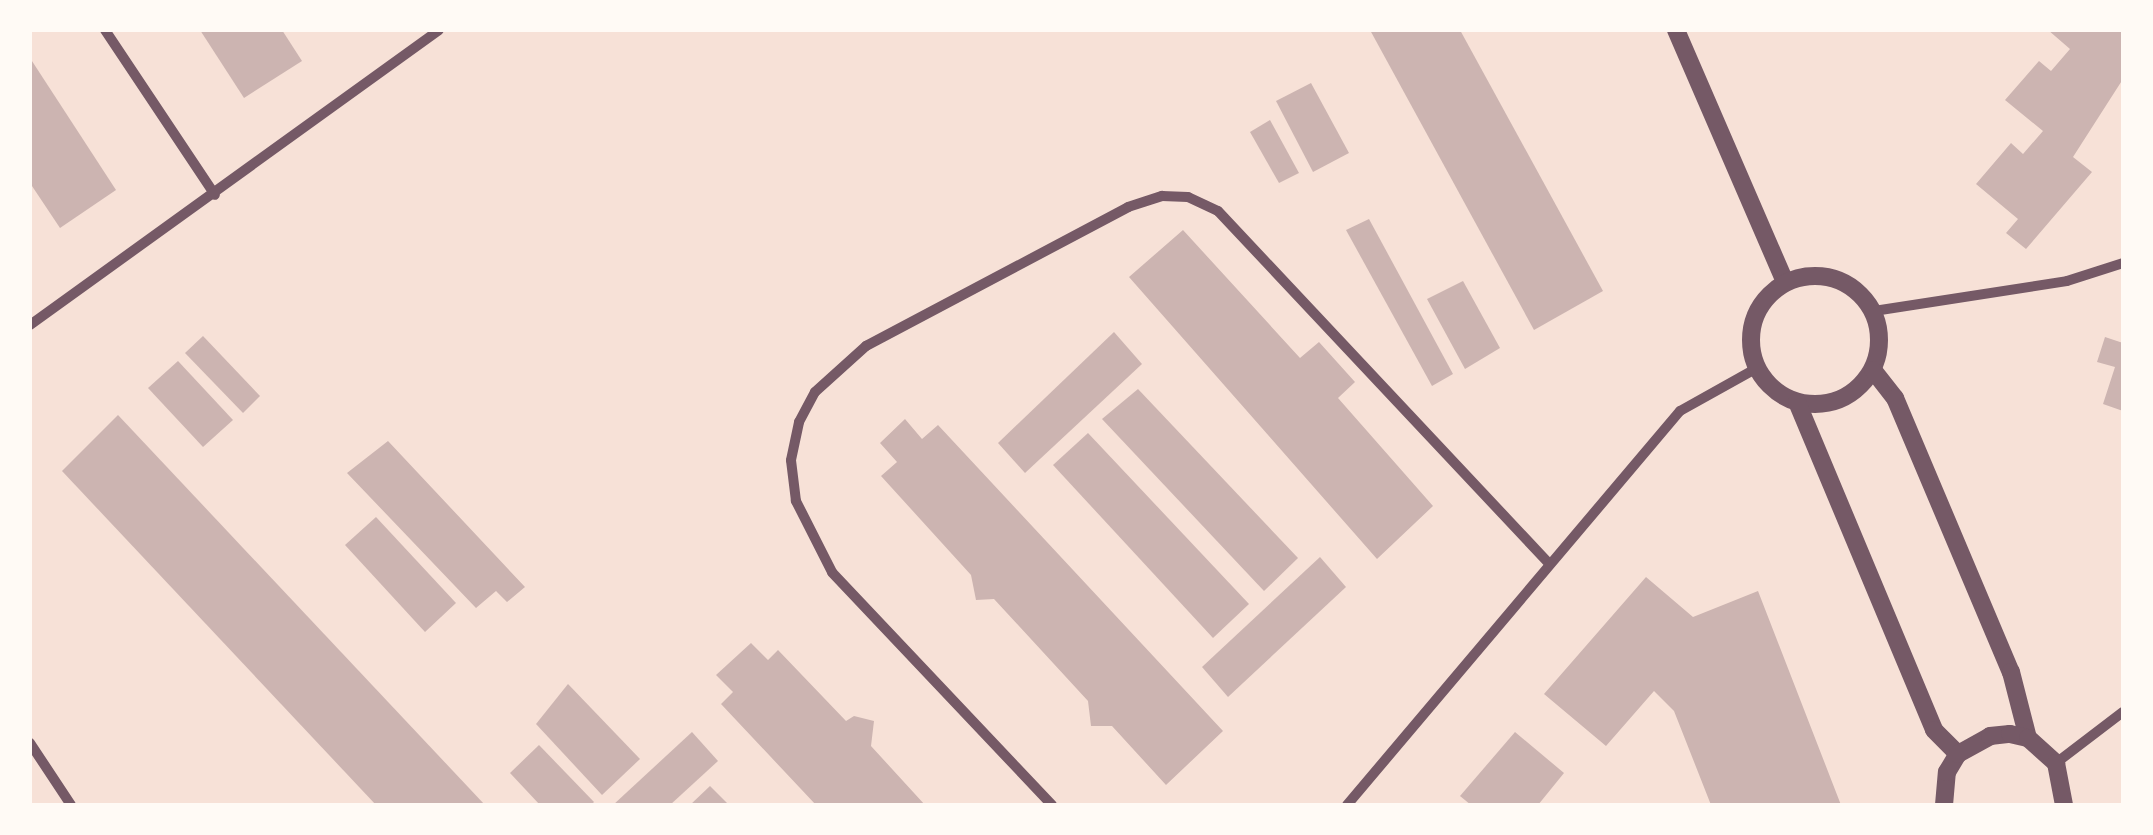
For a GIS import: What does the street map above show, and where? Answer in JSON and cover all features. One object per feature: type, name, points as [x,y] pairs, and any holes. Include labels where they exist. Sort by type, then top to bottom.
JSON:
[{"type":"street","points":[[106,30],[215,194]]},
{"type":"street","points":[[30,324],[439,30]]},
{"type":"street","points":[[1676,30],[1785,282]]},
{"type":"street","points":[[1052,805],[832,572],[796,500],[791,460],[798,422],[815,392],[866,346],[1128,207],[1162,196],[1188,197],[1218,212],[1548,563]]},
{"type":"street","points":[[1874,310],[2083,278],[2123,264]]},
{"type":"street","points":[[1818,275],[1851,285],[1874,310],[1880,340],[1873,370],[1854,392],[1826,404],[1796,402],[1773,388],[1757,368],[1751,335],[1761,304],[1785,282],[1818,275]]},
{"type":"street","points":[[1347,805],[1548,563],[1680,412],[1757,368]]},
{"type":"street","points":[[1873,370],[1896,398],[2011,672],[2028,738],[2056,763],[2064,805]]},
{"type":"street","points":[[1796,402],[1934,730],[1958,754]]},
{"type":"street","points":[[2056,763],[2123,712]]},
{"type":"street","points":[[1944,805],[1948,772],[1958,754],[1990,736],[2028,738]]},
{"type":"street","points":[[30,743],[72,805]]},
{"type":"building","points":[[200,30],[282,30],[302,61],[244,98]]},
{"type":"building","points":[[1370,30],[1460,30],[1603,291],[1534,330]]},
{"type":"building","points":[[2048,30],[2123,30],[2123,79],[2073,157],[2092,172],[2026,249],[2006,233],[2018,219],[1976,184],[2011,143],[2023,154],[2043,131],[2005,100],[2039,61],[2051,71],[2070,49]]},
{"type":"building","points":[[30,58],[116,190],[60,228],[30,183]]},
{"type":"building","points":[[1311,83],[1349,153],[1313,172],[1276,101]]},
{"type":"building","points":[[1270,120],[1299,173],[1279,183],[1250,132]]},
{"type":"building","points":[[1369,219],[1453,374],[1432,386],[1346,230]]},
{"type":"building","points":[[1183,230],[1300,358],[1319,342],[1355,382],[1338,398],[1433,506],[1377,559],[1129,277]]},
{"type":"building","points":[[1463,281],[1500,348],[1465,369],[1427,299]]},
{"type":"building","points":[[1114,332],[1142,364],[1025,473],[998,443]]},
{"type":"building","points":[[203,336],[260,396],[243,413],[185,353]]},
{"type":"building","points":[[2105,337],[2123,343],[2123,411],[2103,404],[2115,367],[2097,362]]},
{"type":"building","points":[[178,361],[233,420],[203,447],[148,388]]},
{"type":"building","points":[[1138,389],[1298,558],[1264,591],[1102,419]]},
{"type":"building","points":[[118,415],[485,805],[376,805],[62,471]]},
{"type":"building","points":[[905,419],[922,439],[938,425],[1223,731],[1166,785],[1112,726],[1091,726],[1088,701],[994,599],[976,600],[971,575],[881,476],[897,462],[880,443]]},
{"type":"building","points":[[1088,433],[1249,604],[1213,638],[1053,465]]},
{"type":"building","points":[[388,441],[525,587],[507,602],[496,591],[476,608],[347,473]]},
{"type":"building","points":[[376,517],[456,603],[425,632],[345,545]]},
{"type":"building","points":[[1320,557],[1346,587],[1228,697],[1202,667]]},
{"type":"building","points":[[1646,577],[1693,617],[1758,591],[1841,805],[1711,805],[1674,711],[1654,691],[1606,746],[1544,694]]},
{"type":"building","points":[[751,643],[768,660],[778,650],[846,721],[854,716],[874,721],[871,746],[925,805],[816,805],[721,704],[733,692],[716,675]]},
{"type":"building","points":[[568,684],[640,759],[602,795],[536,724]]},
{"type":"building","points":[[692,732],[718,761],[670,805],[613,805]]},
{"type":"building","points":[[1515,732],[1564,773],[1538,805],[1471,805],[1460,796]]},
{"type":"building","points":[[539,745],[594,802],[591,805],[540,805],[510,773]]},
{"type":"building","points":[[710,786],[729,805],[690,805]]}]
